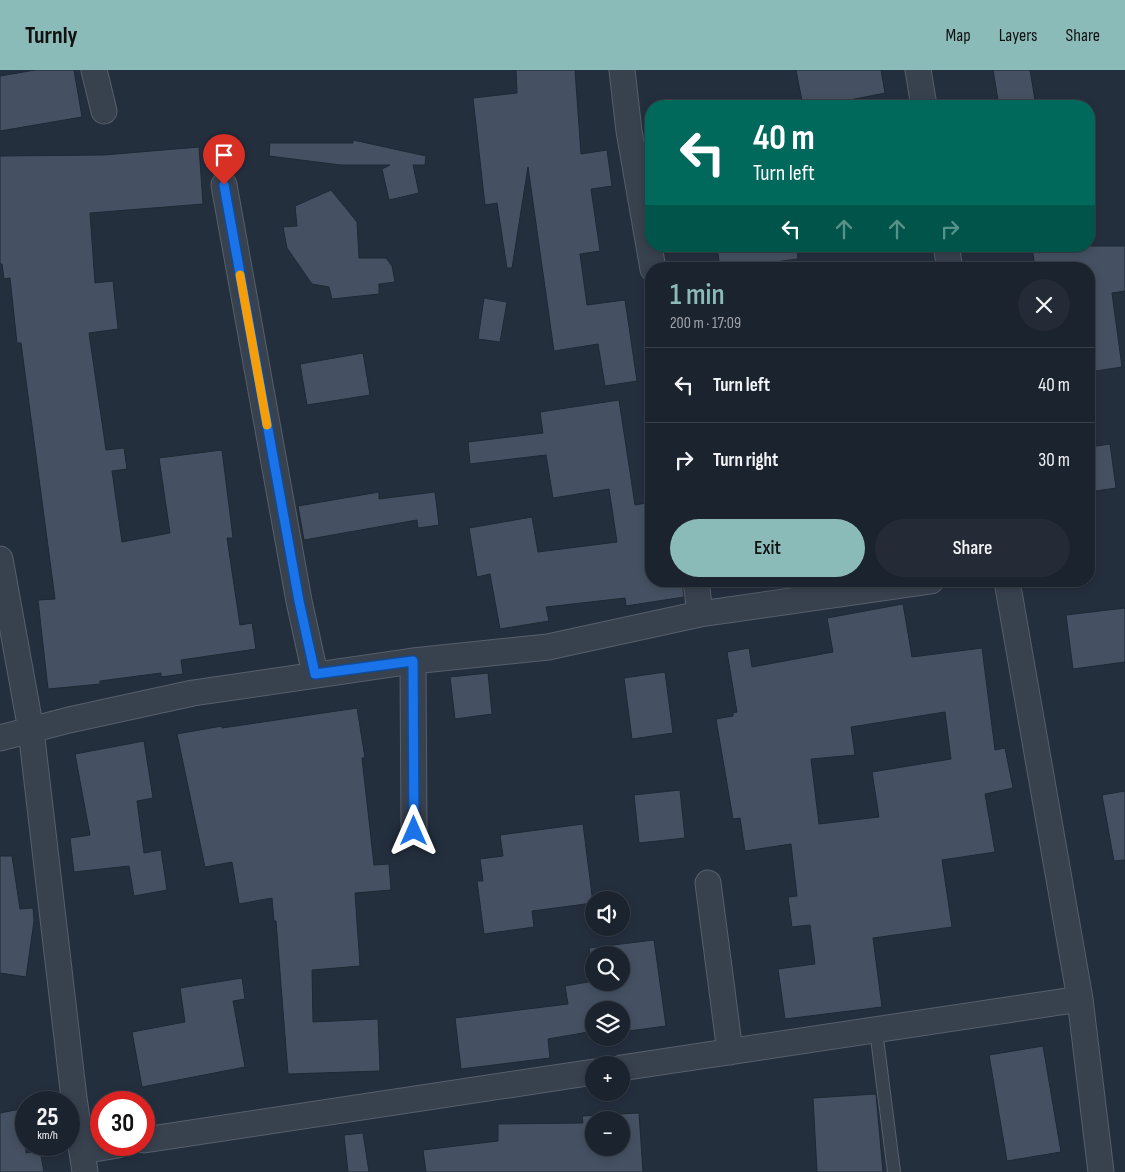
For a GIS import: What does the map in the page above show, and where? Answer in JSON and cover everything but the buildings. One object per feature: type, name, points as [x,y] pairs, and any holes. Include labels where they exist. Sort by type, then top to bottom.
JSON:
[{"type":"street","points":[[94,70],[104,110]]},
{"type":"street","points":[[622,70],[629,131],[645,223]]},
{"type":"street","points":[[918,70],[923,100]]},
{"type":"street","points":[[224,185],[299,601],[315,674]]},
{"type":"street","points":[[0,559],[31,730],[84,1162],[96,1156]]},
{"type":"street","points":[[697,587],[700,614]]},
{"type":"street","points":[[0,738],[193,693],[413,661],[548,647],[700,614],[889,587]]},
{"type":"street","points":[[1008,587],[1080,999],[1101,1172]]},
{"type":"street","points":[[413,661],[414,831]]},
{"type":"street","points":[[708,883],[730,1052]]},
{"type":"street","points":[[630,1067],[1080,999]]},
{"type":"street","points":[[155,1138],[585,1073]]},
{"type":"lane","points":[[876,1030],[894,1172]]},
{"type":"slow traffic","points":[[240,275],[267,425]]},
{"type":"route","points":[[224,185],[299,601],[315,674],[413,661],[414,831]]}]
